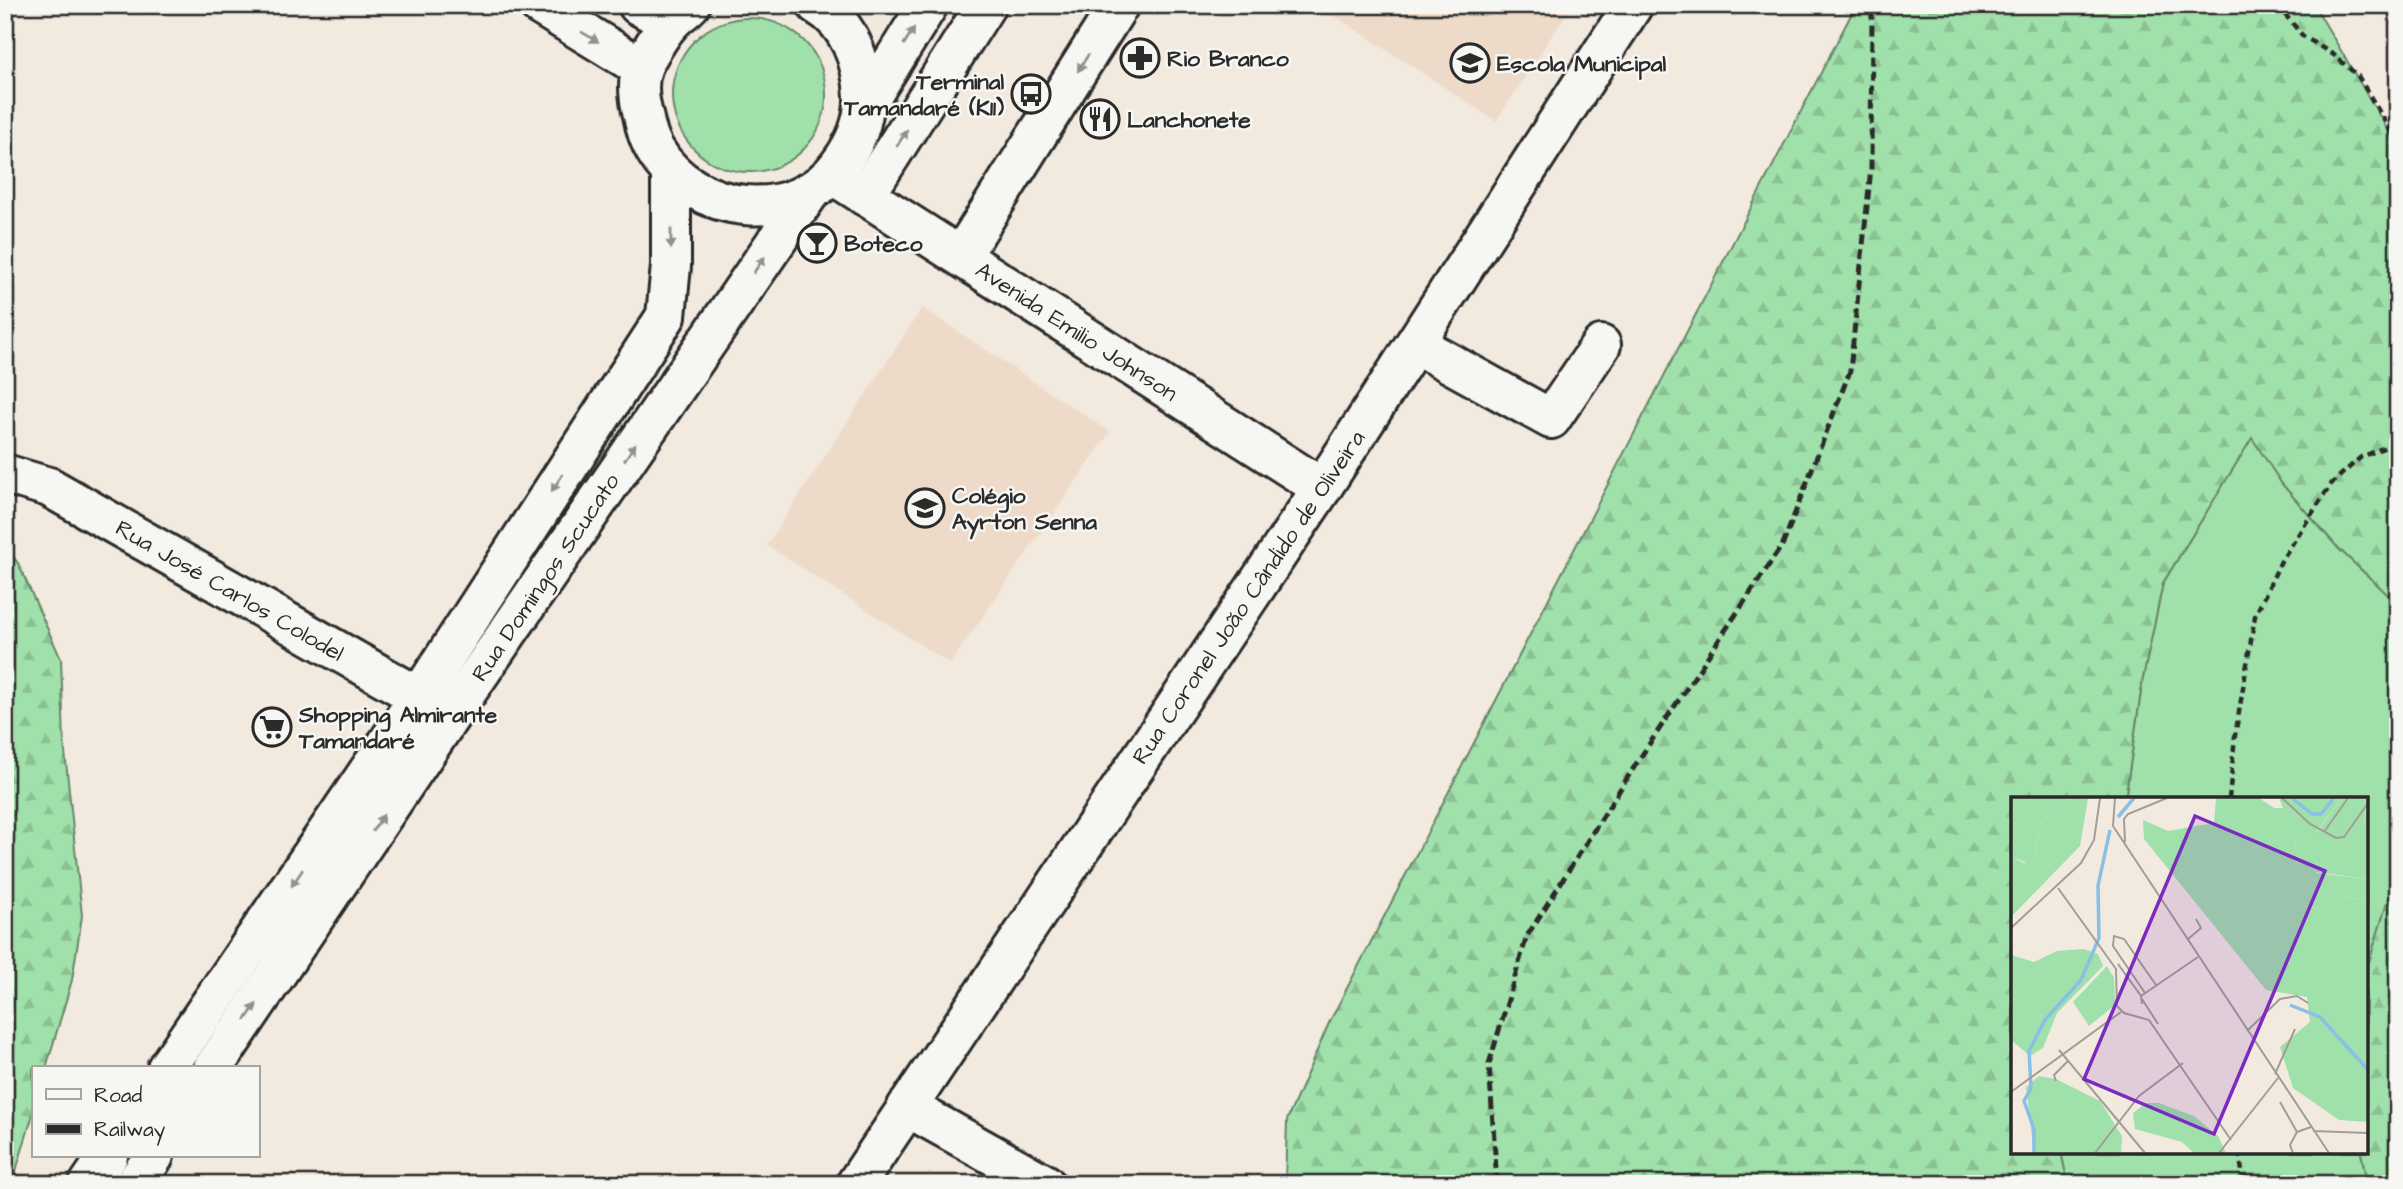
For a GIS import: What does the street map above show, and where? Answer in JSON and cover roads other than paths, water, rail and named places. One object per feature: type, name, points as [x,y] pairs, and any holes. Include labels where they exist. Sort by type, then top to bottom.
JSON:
[{"type":"main road","points":[[539,5],[642,68]]},
{"type":"main road","points":[[817,5],[825,10],[849,38],[863,71],[864,108]]},
{"type":"main road","points":[[864,108],[928,5]]},
{"type":"main road","points":[[865,196],[985,5]]},
{"type":"main road","points":[[961,256],[1119,5]]},
{"type":"main road","name":"Rua Coronel João Cândido de Oliveira","points":[[856,1184],[1322,488],[1633,5]]},
{"type":"main road","points":[[666,11],[642,68],[638,97],[654,150],[671,171],[701,194],[737,206],[775,205],[821,183]]},
{"type":"main road","name":"Rua Domingos Scucato","points":[[168,1066],[821,183],[855,144],[864,108]]},
{"type":"main road","name":"Rua Domingos Scucato","points":[[214,1066],[435,706],[666,316],[671,266],[671,171]]},
{"type":"main road","name":"Avenida Emilio Johnson","points":[[821,183],[865,196],[1322,488]]},
{"type":"main road","points":[[1415,344],[1551,419],[1601,345]]},
{"type":"main road","name":"Rua José Carlos Colodel","points":[[5,474],[49,488],[435,706]]},
{"type":"main road","points":[[907,1107],[1045,1184]]},
{"type":"main road","points":[[89,1184],[107,1158]]},
{"type":"main road","points":[[135,1184],[153,1158]]},
{"type":"railway","points":[[1497,1184],[1489,1064],[1527,936],[1638,761],[1783,544],[1850,371],[1871,168],[1872,5]]},
{"type":"place","name":"Rio Branco","points":[[1140,58]]},
{"type":"place","name":"Escola Municipal","points":[[1470,63]]},
{"type":"place","name":"Terminal Tamandaré (K11)","points":[[1031,94]]},
{"type":"place","name":"Lanchonete","points":[[1100,119]]},
{"type":"place","name":"Boteco","points":[[817,243]]},
{"type":"place","name":"Colégio Ayrton Senna","points":[[925,508]]},
{"type":"place","name":"Shopping Almirante Tamandaré","points":[[272,727]]}]
